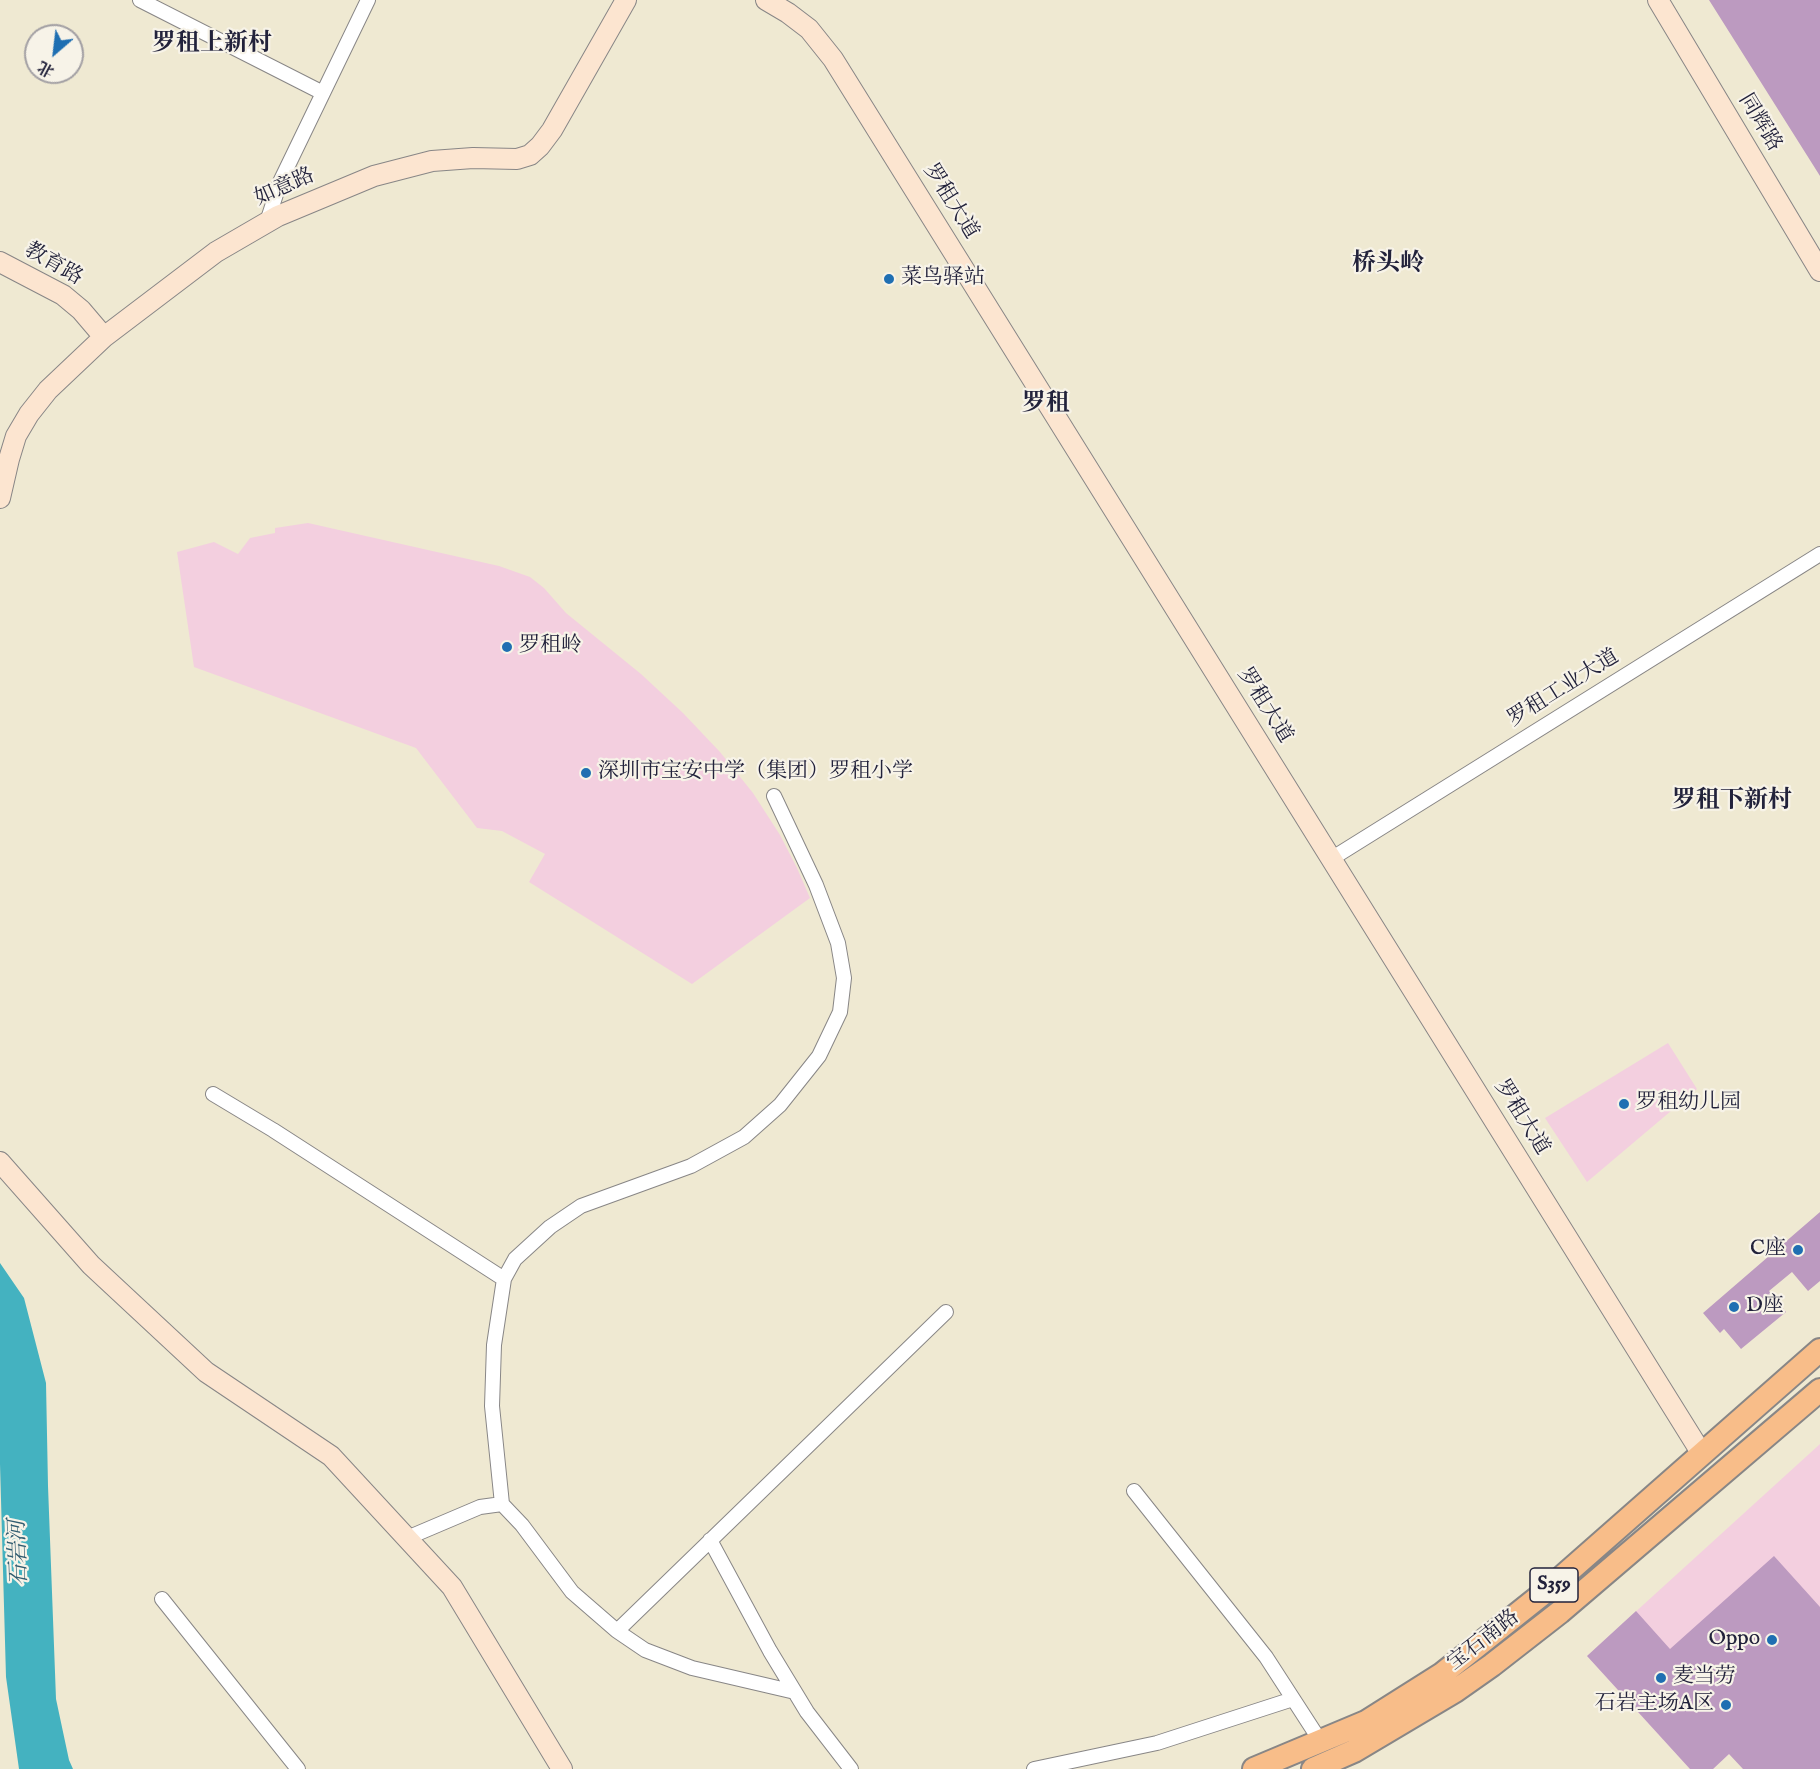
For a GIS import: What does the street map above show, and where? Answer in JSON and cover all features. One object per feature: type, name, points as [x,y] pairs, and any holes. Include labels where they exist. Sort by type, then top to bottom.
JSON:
[{"type":"main road","name":"宝石南路","points":[[1254,1769],[1366,1722],[1442,1674],[1545,1592],[1820,1350]]},
{"type":"main road","name":"宝石南路","points":[[1313,1769],[1354,1751],[1455,1691],[1492,1665],[1560,1612],[1820,1390]]},
{"type":"street","points":[[140,0],[323,93]]},
{"type":"street","points":[[267,222],[280,182],[368,0]]},
{"type":"street","name":"如意路","points":[[0,498],[16,436],[29,414],[48,390],[104,337],[216,252],[267,222],[374,176],[432,161],[473,158],[517,159],[530,155],[552,130],[626,0]]},
{"type":"street","name":"罗租大道","points":[[766,0],[788,13],[808,29],[833,59],[1702,1454]]},
{"type":"street","name":"同辉路","points":[[1658,0],[1820,271]]},
{"type":"street","name":"教育路","points":[[0,262],[63,295],[81,310],[104,337]]},
{"type":"street","name":"罗租工业大道","points":[[1331,859],[1820,554]]},
{"type":"street","points":[[774,796],[816,885],[838,943],[844,978],[840,1012],[819,1056],[780,1105],[744,1137],[691,1166],[581,1206],[550,1227],[515,1259],[504,1279],[494,1345],[492,1406],[502,1504],[522,1525],[572,1592],[617,1631],[645,1650],[692,1668],[795,1692]]},
{"type":"street","points":[[213,1094],[273,1130],[504,1279]]},
{"type":"street","points":[[0,1162],[91,1265],[206,1372],[331,1456],[407,1538],[452,1587],[562,1769]]},
{"type":"street","points":[[617,1631],[946,1312]]},
{"type":"street","points":[[1134,1491],[1266,1657],[1320,1742]]},
{"type":"street","points":[[407,1538],[480,1507],[502,1504]]},
{"type":"street","points":[[710,1540],[770,1651],[807,1712],[851,1769]]},
{"type":"street","points":[[162,1599],[298,1769]]},
{"type":"street","points":[[1034,1769],[1156,1743],[1293,1699]]},
{"type":"shaded area","name":"深圳市宝安中学（集团）罗租小学","points":[[308,523],[499,566],[530,577],[544,588],[566,613],[641,674],[720,752],[753,793],[780,835],[810,898],[692,984],[529,882],[545,854],[502,831],[477,828],[416,748],[194,667],[177,552],[214,542],[238,554],[250,538],[275,533],[275,528]]},
{"type":"shaded area","name":"罗租幼儿园","points":[[1668,1043],[1697,1089],[1587,1182],[1545,1118]]},
{"type":"shaded area","name":"石岩主场A区","points":[[1820,1444],[1820,1769],[1729,1754],[1713,1769],[1690,1769],[1587,1656]]},
{"type":"water","name":"石岩河","points":[[0,1263],[24,1298],[46,1383],[56,1699],[73,1769],[19,1769],[6,1677],[0,1464]]},
{"type":"building","points":[[1709,0],[1820,0],[1820,176]]},
{"type":"building","points":[[1820,1212],[1820,1281],[1808,1291],[1792,1272],[1769,1291],[1786,1312],[1741,1349],[1724,1329],[1720,1333],[1703,1313]]},
{"type":"building","name":"石岩主场A区","points":[[1774,1556],[1820,1607],[1820,1769],[1743,1769],[1729,1754],[1713,1769],[1690,1769],[1587,1656],[1636,1611],[1670,1649]]},
{"type":"place","name":"菜鸟驿站","points":[[889,279]]},
{"type":"place","name":"罗租岭","points":[[507,647]]},
{"type":"place","name":"深圳市宝安中学（集团）罗租小学","points":[[586,773]]},
{"type":"place","name":"罗租幼儿园","points":[[1624,1104]]},
{"type":"place","name":"C座","points":[[1798,1250]]},
{"type":"place","name":"D座","points":[[1734,1307]]},
{"type":"place","name":"Oppo","points":[[1772,1640]]},
{"type":"place","name":"麦当劳","points":[[1661,1678]]},
{"type":"place","name":"石岩主场A区","points":[[1726,1705]]},
{"type":"district","name":"罗租上新村","points":[[212,45]]},
{"type":"district","name":"桥头岭","points":[[1388,265]]},
{"type":"district","name":"罗租","points":[[1046,405]]},
{"type":"district","name":"罗租下新村","points":[[1732,802]]}]
